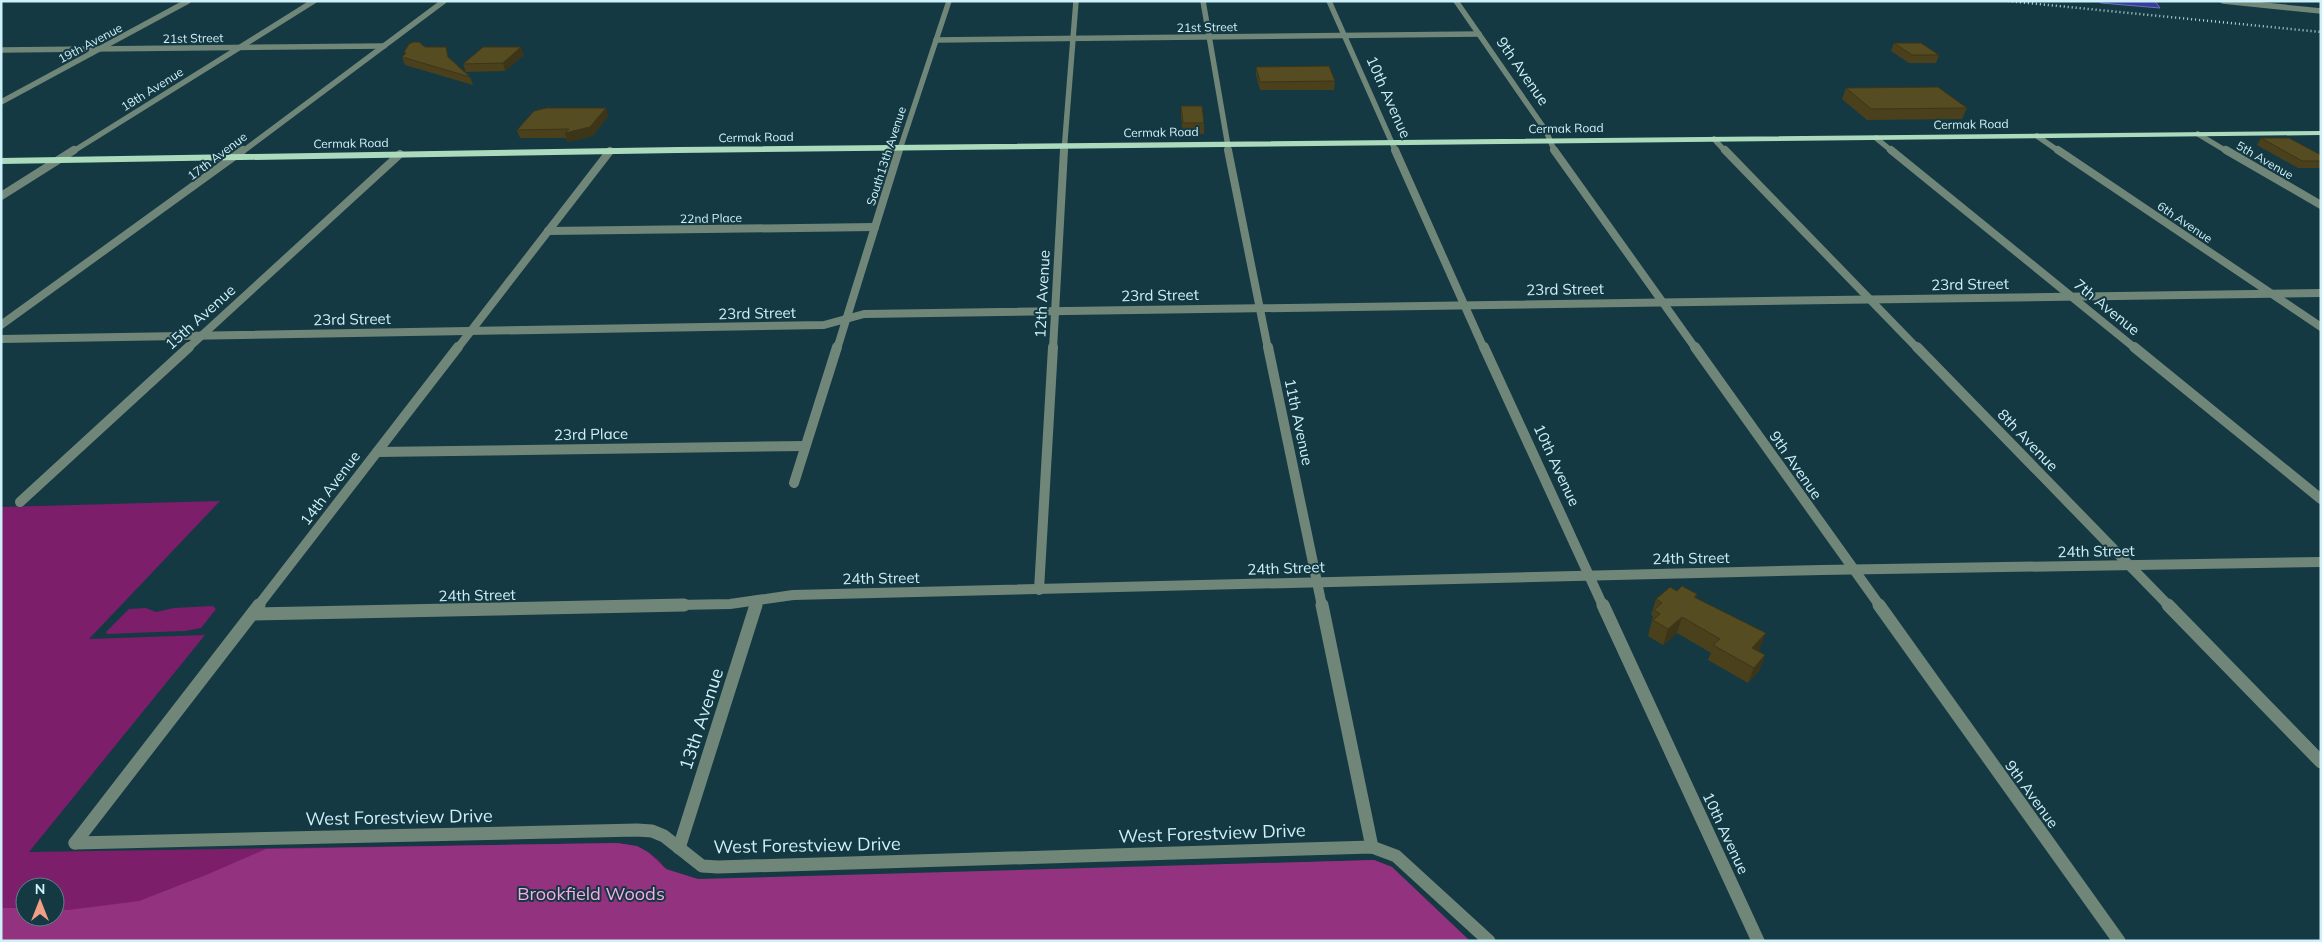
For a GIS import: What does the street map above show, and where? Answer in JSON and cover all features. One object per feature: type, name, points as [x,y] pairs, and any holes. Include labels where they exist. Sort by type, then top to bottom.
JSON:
[{"type":"main road","name":"Cermak Road","points":[[1,161],[610,151],[2321,133]]},
{"type":"street","name":"19th Avenue","points":[[1,102],[188,1]]},
{"type":"street","name":"18th Avenue","points":[[1,196],[314,1]]},
{"type":"street","name":"17th Avenue","points":[[1,325],[234,157],[444,1]]},
{"type":"street","name":"South13th Avenue","points":[[846,319],[949,1]]},
{"type":"street","name":"12th Avenue","points":[[1039,590],[1064,146],[1076,1]]},
{"type":"street","name":"11th Avenue","points":[[1203,1],[1226,144],[1372,847]]},
{"type":"street","name":"10th Avenue","points":[[1329,1],[1464,305],[1758,941]]},
{"type":"street","name":"9th Avenue","points":[[1456,1],[1546,131],[1550,141],[1571,174],[1852,570],[2119,941]]},
{"type":"street","points":[[2223,1],[2321,11]]},
{"type":"street","name":"21st Street","points":[[936,40],[1479,34]]},
{"type":"street","name":"21st Street","points":[[1,50],[384,46]]},
{"type":"street","name":"5th Avenue","points":[[2198,134],[2321,204]]},
{"type":"street","name":"6th Avenue","points":[[2037,136],[2321,327]]},
{"type":"street","name":"7th Avenue","points":[[1876,138],[2321,499]]},
{"type":"street","name":"8th Avenue","points":[[1714,139],[2321,762]]},
{"type":"street","name":"14th Avenue","points":[[75,843],[610,151]]},
{"type":"street","name":"15th Avenue","points":[[20,502],[400,154]]},
{"type":"street","name":"22nd Place","points":[[548,231],[875,226]]},
{"type":"street","name":"23rd Street","points":[[1,339],[824,325],[864,314],[2321,293]]},
{"type":"street","points":[[794,483],[846,319]]},
{"type":"street","name":"23rd Place","points":[[377,452],[805,446]]},
{"type":"street","name":"24th Street","points":[[253,614],[730,604],[793,595],[1852,570],[2321,562]]},
{"type":"street","name":"13th Avenue","points":[[679,848],[758,600]]},
{"type":"street","name":"West Forestview Drive","points":[[75,843],[637,830],[664,836],[702,866],[718,868],[1372,847]]},
{"type":"street","points":[[1372,847],[1396,856],[1489,941]]},
{"type":"green space","name":"Brookfield Woods","points":[[220,501],[89,639],[205,635],[29,852],[617,843],[634,846],[643,850],[652,855],[666,869],[681,876],[722,880],[1374,860],[1392,867],[1470,941],[1,941],[1,507]]},
{"type":"green space","points":[[213,606],[216,609],[201,628],[185,631],[107,634],[106,632],[129,609],[146,608],[156,612],[174,608]]},
{"type":"green space","name":"Brookfield Woods","points":[[617,843],[637,846],[648,852],[666,869],[698,879],[1374,860],[1392,867],[1470,941],[1,941],[1,908],[15,908],[15,927],[65,927],[65,910],[139,901],[266,849]]},
{"type":"shaded area","points":[[2098,1],[2155,1],[2160,8],[2101,3]]},
{"type":"building","points":[[419,42],[425,47],[446,47],[448,57],[470,77],[402,57],[406,53],[404,52],[409,44]]},
{"type":"building","points":[[1894,43],[1921,43],[1939,55],[1912,55]]},
{"type":"building","points":[[483,47],[521,47],[503,63],[463,64]]},
{"type":"building","points":[[1329,66],[1335,81],[1260,82],[1256,67]]},
{"type":"building","points":[[1938,87],[1967,108],[1871,109],[1846,88]]},
{"type":"building","points":[[1181,106],[1202,106],[1204,123],[1183,123]]},
{"type":"building","points":[[546,108],[606,108],[590,127],[565,133],[569,129],[517,130],[534,111]]},
{"type":"building","points":[[2261,138],[2289,138],[2321,155],[2321,161],[2302,161]]},
{"type":"building","points":[[1682,586],[1697,594],[1694,597],[1766,633],[1752,648],[1765,655],[1754,668],[1713,645],[1720,639],[1682,617],[1668,629],[1653,620],[1660,614],[1654,610],[1662,603],[1656,599],[1670,587],[1677,591]]},
{"type":"railway","points":[[2008,1],[2321,32]]}]
